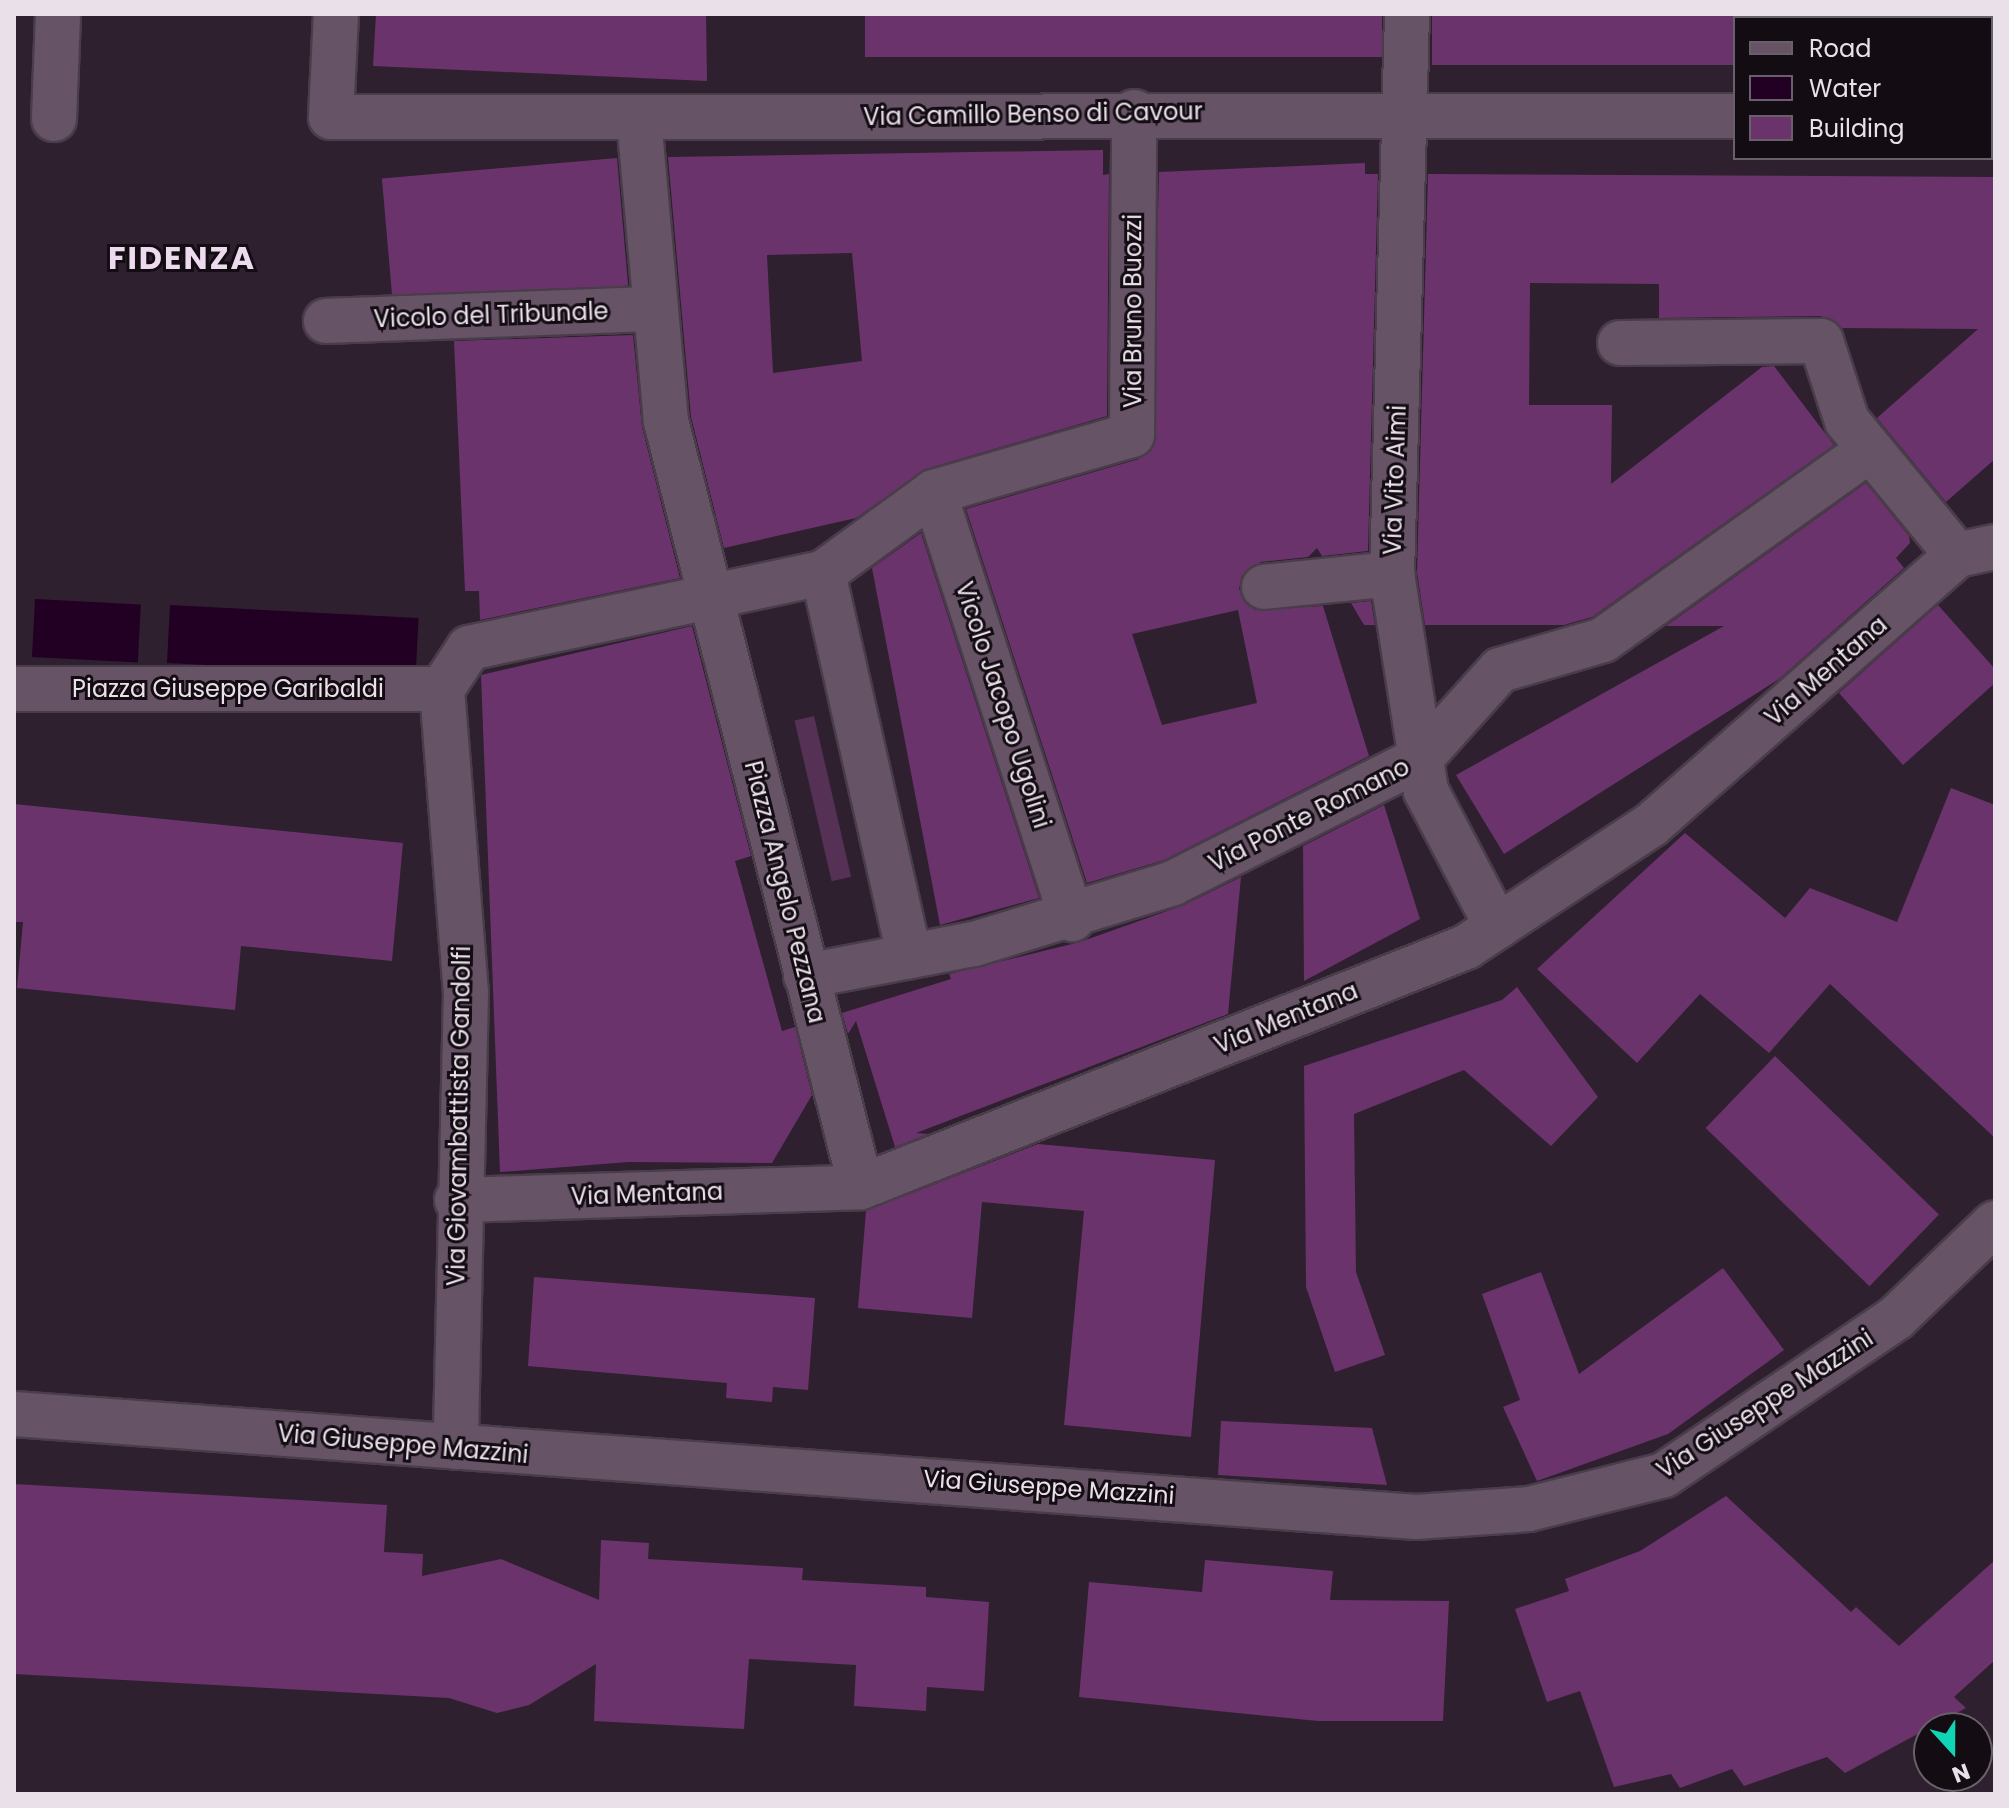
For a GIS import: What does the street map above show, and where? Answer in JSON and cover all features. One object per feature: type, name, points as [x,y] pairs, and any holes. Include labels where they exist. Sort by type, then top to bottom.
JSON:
[{"type":"street","points":[[54,119],[58,14]]},
{"type":"street","name":"Via Camillo Benso di Cavour","points":[[336,14],[331,117],[639,119],[1134,112],[1733,116]]},
{"type":"street","name":"Via Vito Aimi","points":[[1407,14],[1392,574],[1426,791],[1497,926]]},
{"type":"street","name":"Via Bruno Buozzi","points":[[442,689],[469,648],[823,573],[934,492],[1132,435],[1134,112]]},
{"type":"street","name":"Piazza Angelo Pezzana","points":[[639,119],[666,421],[861,1187]]},
{"type":"street","name":"Vicolo del Tribunale","points":[[326,321],[656,309]]},
{"type":"street","points":[[1620,343],[1821,341],[1847,421],[1867,452],[1976,551]]},
{"type":"street","name":"Via Ponte Romano","points":[[806,976],[1072,919],[1173,883],[1421,758],[1500,670],[1603,640],[1867,452]]},
{"type":"street","name":"Vicolo Jacopo Ugolini","points":[[934,492],[1072,919]]},
{"type":"street","name":"Via Mentana","points":[[457,1200],[861,1187],[1466,947],[1651,825],[1976,551]]},
{"type":"street","points":[[823,573],[909,956]]},
{"type":"street","points":[[1264,587],[1392,574]]},
{"type":"street","name":"Piazza Giuseppe Garibaldi","points":[[14,689],[442,689]]},
{"type":"street","name":"Via Giovambattista Gandolfi","points":[[442,689],[466,992],[457,1200],[456,1447]]},
{"type":"street","name":"Via Giuseppe Mazzini","points":[[14,1414],[1416,1517],[1529,1509],[1664,1475],[1896,1318],[1995,1223]]},
{"type":"shaded area","points":[[814,716],[851,877],[832,881],[795,720]]},
{"type":"water","points":[[35,599],[141,605],[138,662],[32,657]]},
{"type":"water","points":[[170,605],[419,618],[416,676],[167,663]]},
{"type":"building","points":[[376,14],[706,14],[707,81],[373,66]]},
{"type":"building","points":[[865,14],[1382,14],[1382,57],[865,57]]},
{"type":"building","points":[[1432,14],[1735,14],[1733,65],[1432,65]]},
{"type":"building","points":[[1103,150],[1103,175],[1109,174],[1107,416],[926,469],[856,518],[724,548],[691,417],[668,157]],"holes":[[[852,253],[862,361],[773,373],[767,255]]]},
{"type":"building","points":[[617,158],[628,286],[393,306],[382,179]]},
{"type":"building","points":[[1365,163],[1365,174],[1378,174],[1368,551],[1322,556],[1317,548],[1308,557],[1261,562],[1242,576],[1239,589],[1254,610],[1323,606],[1369,756],[1164,860],[1087,883],[966,509],[1139,459],[1152,449],[1159,172]],"holes":[[[1238,610],[1257,703],[1162,725],[1132,634]]]},
{"type":"building","points":[[1428,174],[1995,177],[1995,459],[1946,502],[1877,418],[1978,329],[1841,328],[1821,316],[1659,318],[1659,284],[1530,283],[1529,405],[1612,405],[1611,484],[1762,367],[1774,366],[1834,445],[1592,617],[1564,625],[1425,625],[1417,572]]},
{"type":"building","points":[[633,335],[642,427],[680,578],[480,620],[479,591],[465,591],[454,341]]},
{"type":"building","points":[[1866,483],[1909,536],[1910,543],[1896,558],[1904,568],[1779,679],[1504,854],[1456,775],[1724,626],[1666,626]]},
{"type":"building","points":[[921,533],[1039,898],[940,925],[872,568]]},
{"type":"building","points":[[1371,601],[1375,625],[1364,625],[1351,603]]},
{"type":"building","points":[[1938,605],[1995,669],[1995,683],[1903,765],[1839,693]]},
{"type":"building","points":[[692,626],[751,856],[735,861],[782,1031],[795,1027],[812,1095],[772,1163],[628,1162],[500,1172],[481,675]]},
{"type":"building","points":[[1951,788],[1995,805],[1995,1138],[1830,984],[1769,1053],[1700,994],[1637,1063],[1537,969],[1685,833],[1785,918],[1810,888],[1897,922]]},
{"type":"building","points":[[14,804],[403,843],[392,961],[241,946],[235,1010],[17,988],[23,922],[14,922]]},
{"type":"building","points":[[1384,805],[1420,919],[1304,981],[1303,846]]},
{"type":"building","points":[[1241,877],[1228,1014],[916,1133],[928,1134],[895,1147],[856,1021],[848,1034],[842,1013],[951,979],[949,974],[1080,942],[1184,905]]},
{"type":"building","points":[[1517,987],[1598,1097],[1551,1146],[1464,1070],[1354,1114],[1356,1272],[1385,1355],[1335,1372],[1306,1287],[1304,1066],[1502,1000]]},
{"type":"building","points":[[1775,1056],[1939,1214],[1870,1286],[1706,1128]]},
{"type":"building","points":[[1038,1144],[1215,1160],[1191,1437],[1064,1425],[1084,1211],[982,1202],[972,1318],[858,1308],[866,1211]]},
{"type":"building","points":[[1723,1268],[1784,1350],[1668,1434],[1537,1481],[1503,1407],[1520,1400],[1482,1294],[1541,1272],[1579,1374]]},
{"type":"building","points":[[534,1277],[815,1298],[808,1390],[773,1387],[772,1402],[726,1398],[727,1383],[528,1366]]},
{"type":"building","points":[[1221,1421],[1372,1428],[1387,1485],[1218,1475]]},
{"type":"building","points":[[14,1484],[387,1505],[384,1552],[423,1554],[422,1576],[501,1559],[599,1600],[601,1540],[649,1543],[648,1559],[803,1568],[802,1580],[926,1587],[926,1597],[989,1602],[984,1691],[927,1687],[926,1711],[854,1706],[856,1665],[749,1659],[744,1729],[594,1721],[596,1664],[529,1705],[497,1713],[449,1698],[14,1674]]},
{"type":"building","points":[[1726,1496],[1851,1612],[1856,1607],[1899,1646],[1995,1560],[1995,1660],[1954,1697],[1966,1708],[1959,1712],[1913,1712],[1913,1736],[1845,1773],[1827,1757],[1744,1786],[1732,1769],[1680,1788],[1671,1774],[1614,1787],[1580,1691],[1547,1702],[1515,1609],[1569,1591],[1565,1579],[1640,1551]]},
{"type":"building","points":[[1205,1560],[1333,1571],[1330,1600],[1449,1601],[1443,1721],[1318,1721],[1079,1697],[1089,1582],[1202,1592]]},
{"type":"district","name":"FIDENZA","points":[[182,258]]}]
